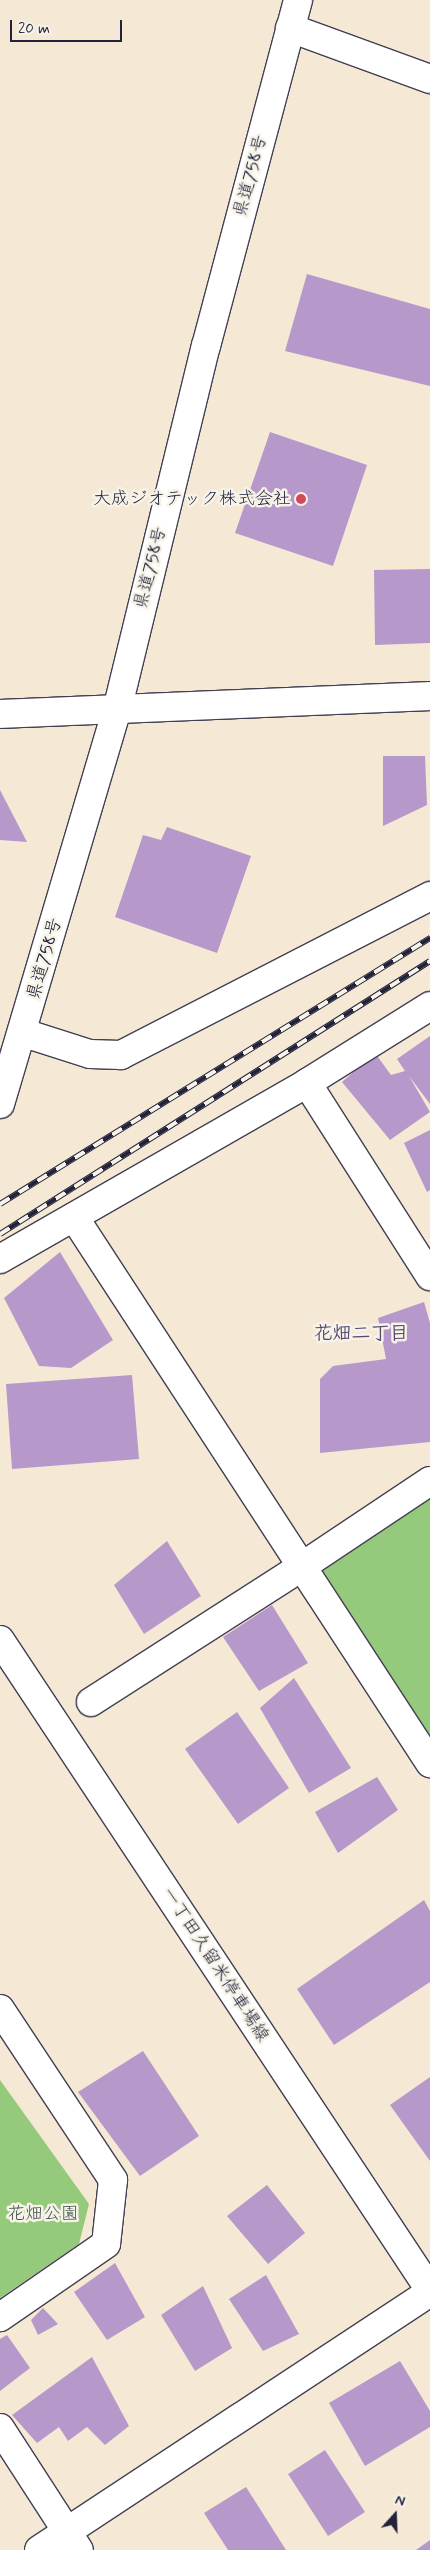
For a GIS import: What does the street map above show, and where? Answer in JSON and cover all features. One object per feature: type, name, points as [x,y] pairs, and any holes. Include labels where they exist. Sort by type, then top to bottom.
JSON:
[{"type":"street","name":"県道758号","points":[[0,1104],[24,1033],[118,706],[206,346],[298,0]]},
{"type":"street","points":[[290,28],[430,79]]},
{"type":"street","points":[[0,714],[118,706],[430,696]]},
{"type":"street","points":[[24,1033],[90,1054],[121,1055],[430,896]]},
{"type":"street","points":[[0,1259],[307,1083],[430,1006]]},
{"type":"street","points":[[307,1083],[430,1276]]},
{"type":"street","points":[[74,1216],[430,1763]]},
{"type":"street","points":[[92,1702],[430,1481]]},
{"type":"street","name":"一丁田久留米停車場線","points":[[0,1640],[430,2291]]},
{"type":"street","points":[[0,2009],[113,2180],[106,2244],[0,2317]]},
{"type":"street","points":[[39,2550],[73,2541],[430,2291]]},
{"type":"street","points":[[0,2428],[73,2541]]},
{"type":"green space","points":[[430,1494],[430,1744],[314,1568]]},
{"type":"green space","name":"花畑公園","points":[[0,2080],[89,2204],[79,2244],[0,2298]]},
{"type":"building","points":[[307,274],[430,309],[430,386],[285,351]]},
{"type":"building","name":"大成ジオテック株式会社","points":[[270,432],[367,465],[333,566],[235,533]]},
{"type":"building","points":[[430,569],[430,643],[375,645],[374,570]]},
{"type":"building","points":[[383,756],[425,756],[427,805],[383,826]]},
{"type":"building","points":[[0,790],[27,842],[0,840]]},
{"type":"building","points":[[167,827],[251,856],[217,953],[115,917],[143,835],[161,840]]},
{"type":"building","points":[[430,1036],[430,1104],[409,1076],[430,1112],[390,1140],[342,1082],[375,1053],[391,1075],[405,1071],[397,1059]]},
{"type":"building","points":[[430,1130],[430,1190],[427,1192],[404,1143]]},
{"type":"building","points":[[60,1252],[113,1340],[71,1368],[39,1366],[4,1298]]},
{"type":"building","points":[[424,1302],[430,1323],[430,1442],[320,1453],[320,1379],[333,1366],[386,1359],[378,1318]]},
{"type":"building","points":[[132,1375],[139,1459],[12,1469],[6,1384]]},
{"type":"building","points":[[167,1541],[201,1596],[144,1634],[114,1585]]},
{"type":"building","points":[[272,1605],[308,1663],[259,1691],[223,1637]]},
{"type":"building","points":[[294,1678],[351,1768],[309,1793],[260,1708]]},
{"type":"building","points":[[237,1712],[289,1788],[238,1824],[185,1749]]},
{"type":"building","points":[[377,1777],[398,1810],[338,1853],[315,1812]]},
{"type":"building","points":[[424,1900],[430,1911],[430,1982],[334,2045],[297,1989]]},
{"type":"building","points":[[143,2051],[199,2136],[140,2176],[78,2092]]},
{"type":"building","points":[[430,2077],[430,2161],[390,2105]]},
{"type":"building","points":[[267,2185],[305,2233],[268,2264],[227,2216]]},
{"type":"building","points":[[115,2263],[145,2317],[107,2340],[74,2292]]},
{"type":"building","points":[[266,2275],[299,2334],[263,2351],[229,2299]]},
{"type":"building","points":[[203,2286],[232,2348],[195,2371],[161,2315]]},
{"type":"building","points":[[43,2308],[58,2324],[38,2335],[31,2320]]},
{"type":"building","points":[[7,2335],[30,2368],[0,2391],[0,2339]]},
{"type":"building","points":[[92,2357],[129,2426],[105,2445],[87,2427],[68,2441],[59,2427],[37,2443],[12,2415]]},
{"type":"building","points":[[400,2361],[430,2411],[430,2427],[365,2466],[329,2403]]},
{"type":"building","points":[[325,2450],[365,2512],[328,2536],[288,2474]]},
{"type":"building","points":[[246,2487],[286,2550],[228,2550],[204,2513]]},
{"type":"building","points":[[430,2540],[430,2550],[416,2550]]},
{"type":"railway","points":[[0,1204],[430,938]]},
{"type":"railway","points":[[0,1234],[430,961]]},
{"type":"place","name":"大成ジオテック株式会社","points":[[301,499]]},
{"type":"district","name":"花畑二丁目","points":[[361,1334]]}]
